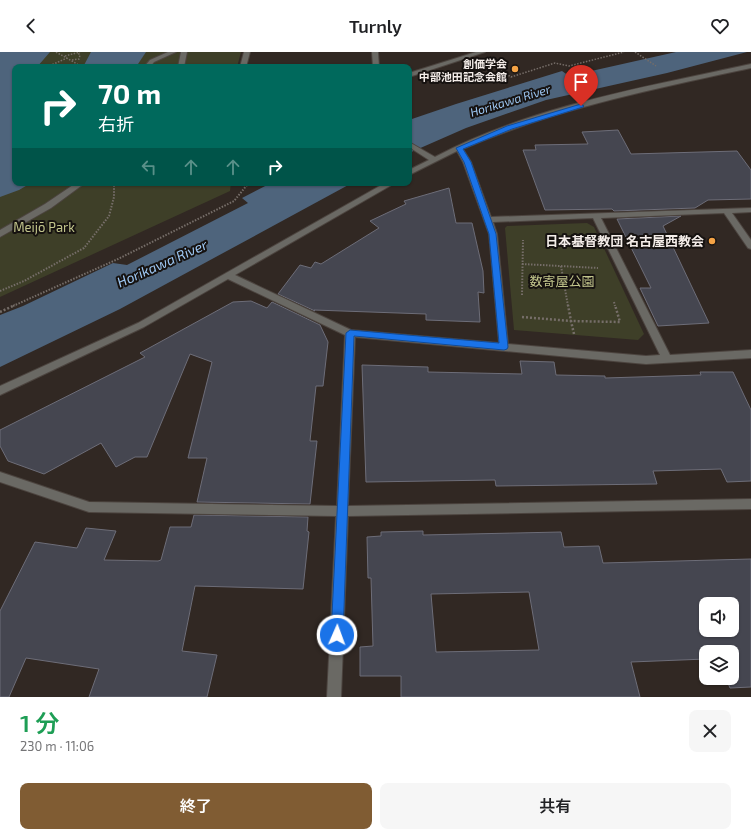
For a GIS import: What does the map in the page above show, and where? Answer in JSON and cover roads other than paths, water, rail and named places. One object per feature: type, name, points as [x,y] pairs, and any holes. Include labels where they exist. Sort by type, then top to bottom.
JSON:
[{"type":"street","points":[[150,64],[152,61],[173,52]]},
{"type":"street","points":[[182,64],[184,52]]},
{"type":"street","points":[[244,64],[247,52]]},
{"type":"street","points":[[376,52],[376,64]]},
{"type":"street","points":[[412,74],[482,52]]},
{"type":"street","points":[[412,171],[433,159],[459,148],[509,128],[558,112],[609,98],[751,66]]},
{"type":"street","points":[[412,146],[433,159]]},
{"type":"street","points":[[459,148],[468,162],[492,234],[504,347]]},
{"type":"street","points":[[0,234],[48,206],[77,186]]},
{"type":"street","points":[[0,390],[141,325],[386,186]]},
{"type":"street","points":[[488,220],[751,210]]},
{"type":"street","points":[[726,211],[751,246]]},
{"type":"street","points":[[596,216],[667,359]]},
{"type":"street","points":[[229,276],[350,333],[646,360],[751,354]]},
{"type":"street","points":[[334,697],[350,333]]},
{"type":"street","points":[[0,476],[89,507],[342,511],[751,504]]},
{"type":"water","points":[[0,52],[50,52],[40,64],[12,64],[12,186],[26,186],[0,197]]},
{"type":"water","points":[[91,52],[146,52],[138,64],[85,64]]},
{"type":"water","name":"Horikawa River","points":[[676,52],[747,52],[667,73],[546,100],[466,128],[412,152],[412,119],[562,71],[569,76]]},
{"type":"water","name":"Horikawa River","points":[[265,186],[346,186],[120,309],[0,367],[0,315],[23,306],[113,263],[127,265],[248,203],[242,198]]},
{"type":"place","name":"創価学会 中部池田記念会館","points":[[515,69]]},
{"type":"place","name":"日本基督教団 名古屋西教会","points":[[712,241]]},
{"type":"park label","name":"Meijō Park","points":[[44,227]]},
{"type":"park label","name":"数寄屋公園","points":[[562,281]]}]
